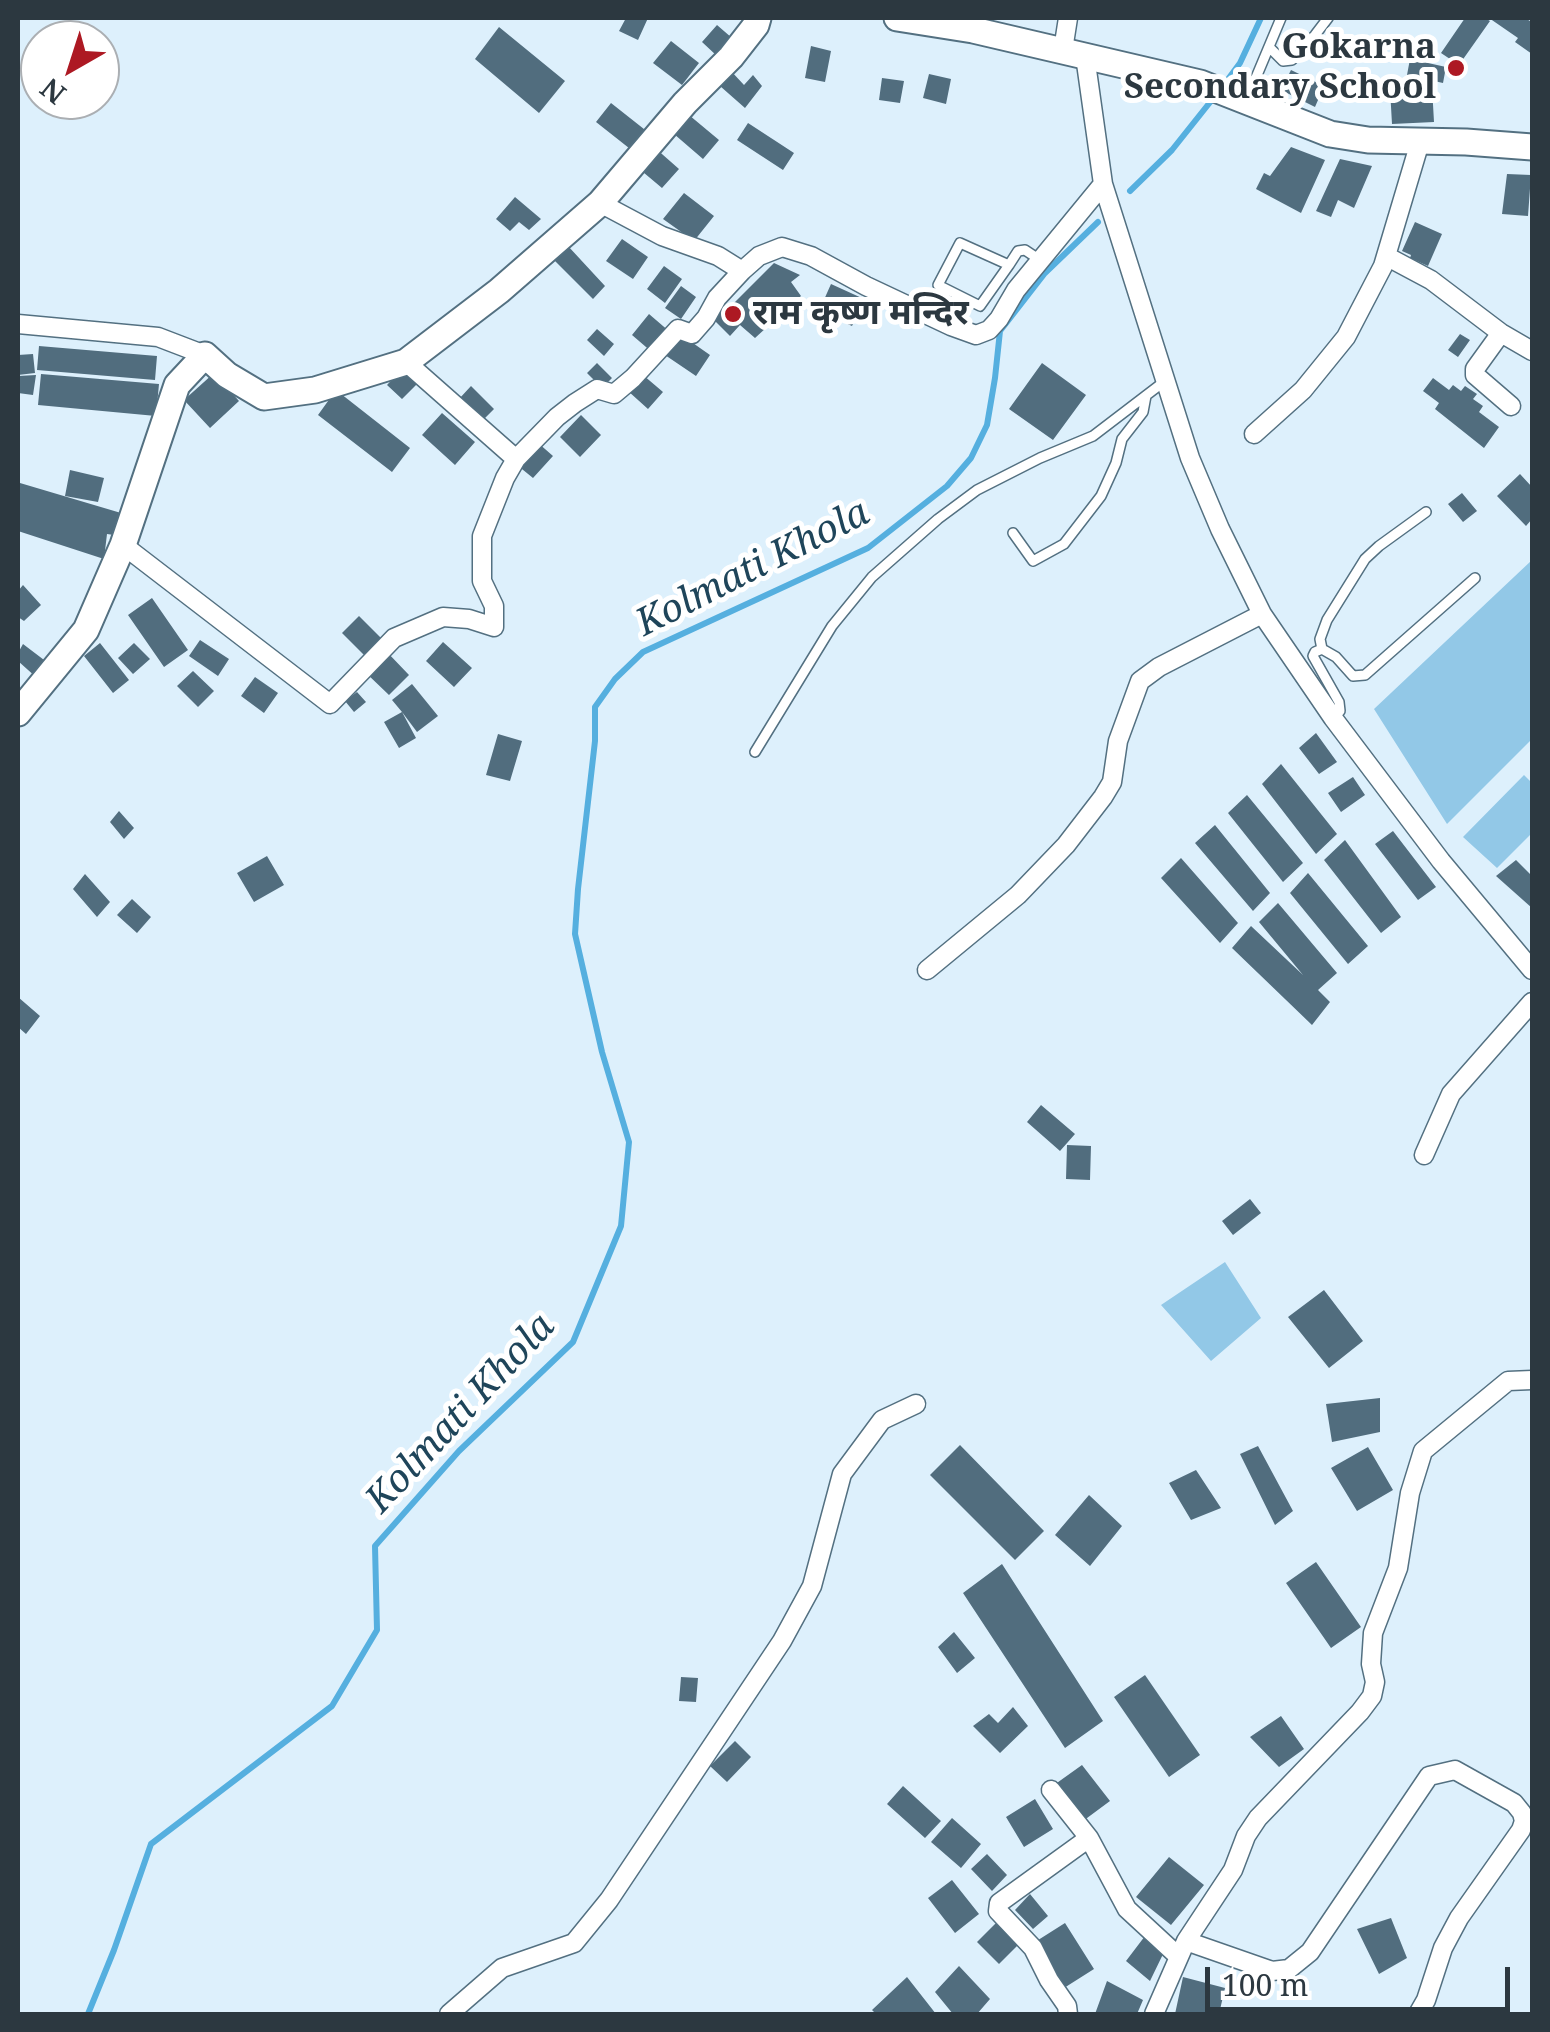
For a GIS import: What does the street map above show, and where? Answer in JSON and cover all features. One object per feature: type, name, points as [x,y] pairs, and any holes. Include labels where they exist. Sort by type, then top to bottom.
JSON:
[{"type":"street","points":[[18,324],[158,337],[204,355],[227,375],[264,397],[314,390],[406,362],[499,291],[600,203],[685,102],[731,56],[758,18]]},
{"type":"street","points":[[897,18],[972,30],[1200,83],[1330,134],[1368,140],[1532,148]]},
{"type":"street","points":[[1068,18],[1103,184],[1190,458],[1220,530],[1262,614],[1333,718],[1441,861],[1532,970]]},
{"type":"street","points":[[1254,434],[1304,390],[1346,337],[1383,266],[1420,142]]},
{"type":"street","points":[[123,545],[330,704],[394,638],[443,617],[494,627],[494,606],[482,581],[482,536],[516,459],[575,403],[597,389],[614,394],[678,329],[692,334],[717,298],[759,256],[782,247],[811,256],[866,286],[976,334],[989,330],[999,319],[1016,290],[1103,184]]},
{"type":"street","points":[[600,203],[662,236],[718,256],[742,271]]},
{"type":"street","points":[[1386,256],[1431,280],[1532,351]]},
{"type":"street","points":[[1501,332],[1475,369],[1475,375],[1511,406]]},
{"type":"street","points":[[18,713],[86,630],[123,545],[177,384],[204,355]]},
{"type":"street","points":[[406,362],[516,459]]},
{"type":"street","points":[[927,970],[1018,895],[1066,845],[1103,796],[1112,782],[1118,741],[1140,682],[1159,666],[1262,614]]},
{"type":"street","points":[[1424,1156],[1450,1094],[1532,1002]]},
{"type":"street","points":[[1154,2014],[1183,1949],[1232,1870],[1258,1818],[1372,1696],[1373,1633],[1398,1568],[1410,1494],[1423,1451],[1508,1381],[1532,1380]]},
{"type":"street","points":[[449,2014],[502,1968],[574,1942],[610,1900],[782,1641],[812,1586],[842,1474],[882,1420],[916,1404]]},
{"type":"street","points":[[1051,1790],[1089,1838],[1127,1909],[1183,1949],[1272,1971],[1289,1969],[1310,1952],[1429,1776],[1455,1770],[1514,1803],[1522,1813],[1521,1830],[1459,1918],[1443,1948],[1425,2010]]},
{"type":"street","points":[[1068,2014],[1032,1948],[998,1911],[999,1904],[1089,1838]]},
{"type":"lane","points":[[1242,99],[1281,18]]},
{"type":"lane","points":[[1268,47],[1283,61],[1292,60],[1328,18]]},
{"type":"lane","points":[[1009,265],[960,243],[938,285],[980,306],[1009,265],[1018,251],[1025,250],[1040,260]]},
{"type":"lane","points":[[755,752],[832,626],[872,577],[976,490],[1093,436],[1166,381]]},
{"type":"lane","points":[[1014,533],[1033,561],[1064,544],[1102,496],[1122,439],[1143,412],[1146,396]]},
{"type":"lane","points":[[1426,512],[1365,560],[1327,620],[1320,639],[1322,648],[1352,676],[1365,674],[1475,578]]},
{"type":"lane","points":[[1322,648],[1313,656],[1339,702],[1340,711],[1333,718]]},
{"type":"shaded area","points":[[1532,560],[1532,739],[1447,824],[1374,709]]},
{"type":"shaded area","points":[[1524,775],[1532,783],[1532,833],[1497,868],[1463,837]]},
{"type":"shaded area","points":[[1225,1262],[1261,1318],[1211,1361],[1161,1305]]},
{"type":"building","points":[[626,18],[648,18],[638,40],[619,31]]},
{"type":"building","points":[[1465,18],[1490,21],[1459,65],[1441,53]]},
{"type":"building","points":[[1489,18],[1532,18],[1532,54],[1515,42],[1518,38]]},
{"type":"building","points":[[717,25],[732,38],[717,56],[702,42]]},
{"type":"building","points":[[499,27],[565,81],[539,113],[475,59]]},
{"type":"building","points":[[671,41],[699,63],[682,85],[653,63]]},
{"type":"building","points":[[811,46],[831,51],[825,82],[805,78]]},
{"type":"building","points":[[1410,59],[1446,67],[1443,83],[1407,75]]},
{"type":"building","points":[[1291,70],[1324,86],[1315,107],[1281,90]]},
{"type":"building","points":[[731,71],[744,85],[753,75],[762,86],[745,108],[720,86]]},
{"type":"building","points":[[929,74],[951,79],[946,104],[923,98]]},
{"type":"building","points":[[882,78],[904,81],[900,103],[879,100]]},
{"type":"building","points":[[1432,87],[1434,122],[1392,124],[1390,89]]},
{"type":"building","points":[[611,103],[649,133],[634,152],[596,122]]},
{"type":"building","points":[[689,115],[719,140],[703,159],[674,134]]},
{"type":"building","points":[[748,123],[794,153],[783,170],[737,140]]},
{"type":"building","points":[[654,147],[679,169],[662,188],[637,167]]},
{"type":"building","points":[[1291,147],[1325,160],[1301,213],[1256,189],[1264,173],[1270,176]]},
{"type":"building","points":[[1340,159],[1372,166],[1354,208],[1338,200],[1331,217],[1316,211]]},
{"type":"building","points":[[1507,174],[1531,175],[1528,216],[1502,214]]},
{"type":"building","points":[[684,193],[714,216],[694,241],[663,219]]},
{"type":"building","points":[[515,197],[541,219],[529,230],[519,222],[510,231],[496,219]]},
{"type":"building","points":[[1415,222],[1442,234],[1428,266],[1402,251]]},
{"type":"building","points":[[622,239],[648,257],[633,279],[606,261]]},
{"type":"building","points":[[568,246],[605,286],[593,299],[554,260]]},
{"type":"building","points":[[774,263],[800,275],[791,282],[801,296],[755,338],[740,325],[730,336],[712,318],[722,304],[731,306]]},
{"type":"building","points":[[664,266],[682,279],[665,303],[647,289]]},
{"type":"building","points":[[831,284],[864,299],[852,326],[819,311]]},
{"type":"building","points":[[681,286],[696,297],[681,319],[665,308]]},
{"type":"building","points":[[649,314],[670,332],[653,353],[632,335]]},
{"type":"building","points":[[597,329],[614,344],[604,356],[587,340]]},
{"type":"building","points":[[680,334],[710,355],[696,376],[665,355]]},
{"type":"building","points":[[1460,334],[1470,340],[1458,357],[1448,350]]},
{"type":"building","points":[[39,346],[157,356],[155,380],[37,370]]},
{"type":"building","points":[[33,354],[35,373],[18,375],[18,355]]},
{"type":"building","points":[[597,363],[612,378],[602,388],[587,373]]},
{"type":"building","points":[[1042,363],[1086,395],[1053,440],[1009,409]]},
{"type":"building","points":[[401,370],[417,384],[402,399],[387,385]]},
{"type":"building","points":[[214,373],[239,401],[210,428],[184,400]]},
{"type":"building","points":[[41,374],[159,384],[156,416],[38,405]]},
{"type":"building","points":[[36,375],[33,395],[18,393],[18,376]]},
{"type":"building","points":[[643,375],[663,392],[648,409],[628,391]]},
{"type":"building","points":[[1433,378],[1449,390],[1453,385],[1461,391],[1465,386],[1477,394],[1473,399],[1483,406],[1479,412],[1499,427],[1484,448],[1435,409],[1439,403],[1423,391]]},
{"type":"building","points":[[471,386],[494,409],[482,421],[459,399]]},
{"type":"building","points":[[336,390],[410,448],[392,472],[318,415]]},
{"type":"building","points":[[442,413],[475,442],[455,465],[422,435]]},
{"type":"building","points":[[581,415],[601,435],[580,457],[560,437]]},
{"type":"building","points":[[537,442],[553,456],[533,478],[517,465]]},
{"type":"building","points":[[70,470],[104,478],[98,502],[65,496]]},
{"type":"building","points":[[1520,474],[1532,487],[1532,519],[1526,526],[1497,496]]},
{"type":"building","points":[[20,483],[121,513],[114,535],[107,534],[104,559],[18,531]]},
{"type":"building","points":[[1462,493],[1477,511],[1463,522],[1448,504]]},
{"type":"building","points":[[23,585],[41,605],[24,621],[18,617],[18,591]]},
{"type":"building","points":[[152,598],[188,650],[164,667],[128,615]]},
{"type":"building","points":[[359,616],[385,642],[368,659],[342,633]]},
{"type":"building","points":[[200,640],[229,659],[218,676],[189,656]]},
{"type":"building","points":[[443,642],[472,668],[454,687],[426,661]]},
{"type":"building","points":[[100,643],[129,680],[113,693],[84,656]]},
{"type":"building","points":[[134,643],[150,659],[133,674],[118,658]]},
{"type":"building","points":[[23,644],[48,663],[37,678],[18,661]]},
{"type":"building","points":[[386,651],[409,675],[389,695],[365,672]]},
{"type":"building","points":[[193,671],[214,691],[198,707],[177,686]]},
{"type":"building","points":[[255,677],[278,693],[264,713],[241,696]]},
{"type":"building","points":[[412,684],[438,716],[417,732],[392,700]]},
{"type":"building","points":[[357,692],[366,702],[354,712],[345,701]]},
{"type":"building","points":[[402,712],[416,738],[399,748],[384,722]]},
{"type":"building","points":[[1316,733],[1337,762],[1319,774],[1299,748]]},
{"type":"building","points":[[498,734],[522,741],[510,781],[486,775]]},
{"type":"building","points":[[1281,764],[1337,834],[1316,854],[1262,784]]},
{"type":"building","points":[[1353,777],[1365,795],[1341,812],[1328,793]]},
{"type":"building","points":[[1247,795],[1303,863],[1283,882],[1228,813]]},
{"type":"building","points":[[119,811],[134,828],[124,839],[110,822]]},
{"type":"building","points":[[1215,825],[1270,893],[1253,911],[1195,843]]},
{"type":"building","points":[[1393,831],[1436,887],[1418,900],[1375,844]]},
{"type":"building","points":[[1345,840],[1401,917],[1381,933],[1324,860]]},
{"type":"building","points":[[267,856],[284,885],[254,902],[237,873]]},
{"type":"building","points":[[1181,858],[1238,923],[1220,943],[1161,878]]},
{"type":"building","points":[[1516,860],[1532,876],[1532,908],[1496,876]]},
{"type":"building","points":[[1308,873],[1368,946],[1348,964],[1290,893]]},
{"type":"building","points":[[85,874],[110,902],[97,917],[73,889]]},
{"type":"building","points":[[132,899],[151,917],[137,933],[117,915]]},
{"type":"building","points":[[1278,903],[1337,973],[1318,990],[1330,1002],[1312,1025],[1232,948],[1251,926],[1303,975],[1259,922]]},
{"type":"building","points":[[18,997],[40,1016],[26,1034],[18,1027]]},
{"type":"building","points":[[1041,1105],[1075,1134],[1060,1151],[1027,1122]]},
{"type":"building","points":[[1067,1145],[1091,1146],[1090,1180],[1066,1179]]},
{"type":"building","points":[[1250,1199],[1261,1213],[1233,1235],[1222,1221]]},
{"type":"building","points":[[1324,1290],[1363,1341],[1329,1368],[1288,1317]]},
{"type":"building","points":[[1380,1398],[1380,1432],[1332,1442],[1326,1404]]},
{"type":"building","points":[[960,1445],[1044,1531],[1015,1560],[930,1475]]},
{"type":"building","points":[[1258,1446],[1293,1511],[1275,1525],[1240,1454]]},
{"type":"building","points":[[1368,1447],[1393,1490],[1357,1511],[1331,1468]]},
{"type":"building","points":[[1196,1470],[1221,1508],[1191,1520],[1169,1483]]},
{"type":"building","points":[[1089,1495],[1122,1526],[1090,1566],[1055,1535]]},
{"type":"building","points":[[1316,1562],[1361,1627],[1331,1648],[1286,1583]]},
{"type":"building","points":[[1002,1564],[1103,1721],[1065,1748],[963,1593]]},
{"type":"building","points":[[954,1632],[975,1658],[957,1673],[938,1647]]},
{"type":"building","points":[[1145,1675],[1200,1755],[1169,1777],[1114,1697]]},
{"type":"building","points":[[681,1677],[698,1678],[696,1702],[679,1701]]},
{"type":"building","points":[[1013,1707],[1028,1726],[1000,1753],[973,1726],[989,1714],[998,1723]]},
{"type":"building","points":[[1281,1716],[1304,1749],[1279,1767],[1250,1737]]},
{"type":"building","points":[[735,1741],[751,1757],[727,1782],[710,1766]]},
{"type":"building","points":[[1082,1765],[1110,1801],[1083,1821],[1054,1785]]},
{"type":"building","points":[[903,1786],[941,1821],[925,1838],[887,1804]]},
{"type":"building","points":[[1035,1799],[1053,1829],[1024,1847],[1006,1817]]},
{"type":"building","points":[[952,1818],[981,1844],[961,1868],[931,1842]]},
{"type":"building","points":[[987,1854],[1007,1875],[992,1891],[971,1869]]},
{"type":"building","points":[[1169,1857],[1204,1885],[1171,1925],[1136,1897]]},
{"type":"building","points":[[952,1880],[979,1914],[955,1933],[928,1898]]},
{"type":"building","points":[[1030,1894],[1048,1916],[1033,1929],[1015,1910]]},
{"type":"building","points":[[1391,1918],[1407,1958],[1379,1974],[1357,1929]]},
{"type":"building","points":[[996,1923],[1018,1945],[999,1964],[977,1942]]},
{"type":"building","points":[[1065,1923],[1094,1969],[1064,1988],[1035,1942]]},
{"type":"building","points":[[1145,1936],[1165,1950],[1150,1981],[1126,1961]]},
{"type":"building","points":[[959,1966],[990,1999],[977,2014],[953,2014],[935,1992]]},
{"type":"building","points":[[907,1977],[936,2014],[876,2014],[872,2010]]},
{"type":"building","points":[[1183,1977],[1225,1988],[1219,2014],[1175,2014]]},
{"type":"building","points":[[1107,1981],[1143,2000],[1137,2014],[1095,2014]]},
{"type":"waterway","name":"Kolmati Khola","points":[[1223,86],[1240,63],[1261,18]]},
{"type":"waterway","name":"Kolmati Khola","points":[[1130,191],[1172,150],[1215,96]]},
{"type":"waterway","name":"Kolmati Khola","points":[[88,2014],[151,1844],[332,1706],[377,1630],[375,1546],[459,1451],[573,1342],[621,1226],[629,1142],[602,1052],[575,934],[595,707],[615,679],[643,652],[868,548],[947,486],[971,458],[987,425],[1000,331],[1045,273],[1098,222]]},
{"type":"place","name":"Gokarna Secondary School","points":[[1456,68]]},
{"type":"place","name":"राम कृष्ण मन्दिर","points":[[733,314]]}]
